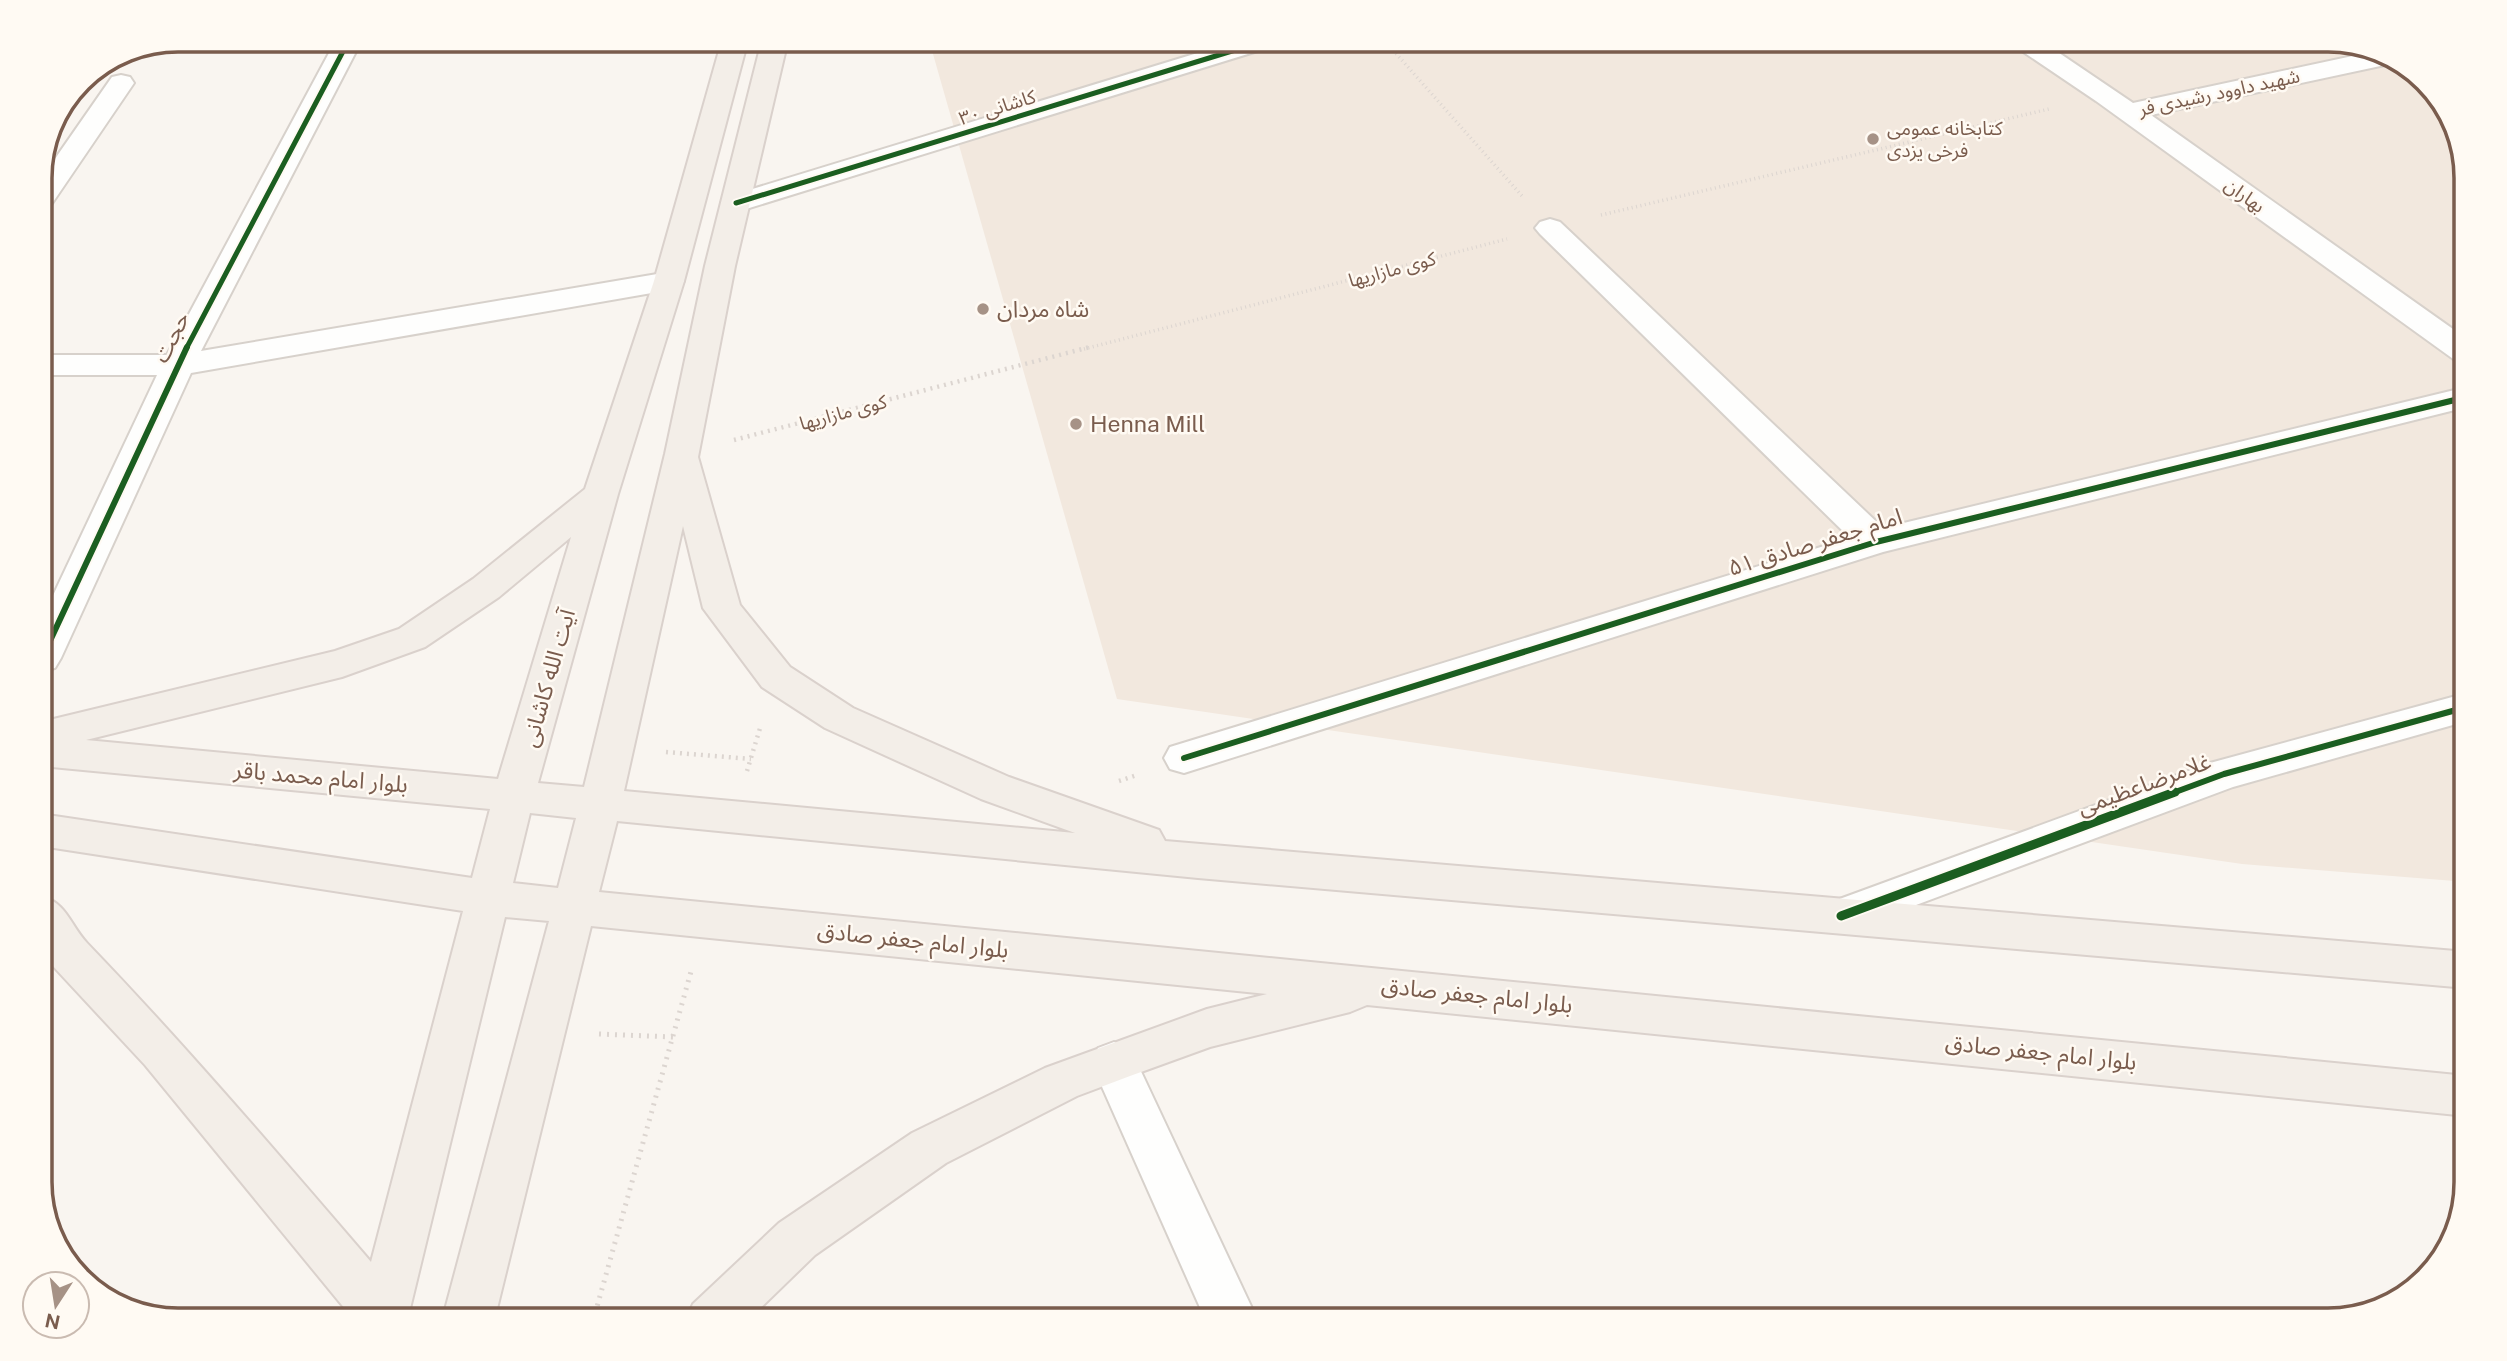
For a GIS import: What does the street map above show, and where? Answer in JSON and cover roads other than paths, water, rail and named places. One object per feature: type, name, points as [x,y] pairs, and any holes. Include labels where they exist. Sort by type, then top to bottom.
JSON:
[{"type":"main road","name":"آیت الله کاشانی","points":[[385,1308],[514,795],[601,494],[669,281],[732,53]]},
{"type":"main road","points":[[471,1308],[601,802],[682,454],[720,265],[772,53]]},
{"type":"main road","points":[[682,454],[722,608],[776,677],[839,718],[995,788],[1198,861]]},
{"type":"main road","points":[[53,734],[342,663],[412,638],[486,588],[601,494]]},
{"type":"main road","name":"بلوار امام محمد باقر","points":[[53,752],[601,802]]},
{"type":"main road","points":[[601,802],[1198,861],[2454,969]]},
{"type":"main road","points":[[53,832],[488,898]]},
{"type":"main road","name":"بلوار امام جعفر صادق","points":[[488,898],[1379,985],[2454,1095]]},
{"type":"main road","points":[[53,930],[68,952],[161,1051],[374,1308]]},
{"type":"main road","points":[[725,1308],[797,1239],[929,1148],[1061,1082],[1208,1028],[1379,985]]},
{"type":"street","name":"بهاران","points":[[2040,52],[2117,103],[2454,345]]},
{"type":"street","name":"حجت","points":[[53,634],[178,365],[342,53]]},
{"type":"street","name":"کاشانی ۳۰","points":[[736,203],[1227,53]]},
{"type":"street","name":"شهید داوود رشیدی فر","points":[[2117,103],[2371,60]]},
{"type":"street","points":[[53,182],[121,83]]},
{"type":"street","points":[[1550,228],[1876,542]]},
{"type":"street","name":"حجت","points":[[178,365],[669,281]]},
{"type":"street","points":[[53,365],[178,365]]},
{"type":"street","name":"امام جعفر صادق ۵۱","points":[[1184,758],[1876,542],[2454,400]]},
{"type":"street","name":"غلامرضاعظیمی","points":[[1841,916],[2224,774],[2454,711]]},
{"type":"street","points":[[1114,1062],[1226,1308]]},
{"type":"place","name":"کتابخانه عمومی فرخی یزدی","points":[[1873,139]]},
{"type":"place","name":"شاه مردان","points":[[983,309]]},
{"type":"place","name":"Henna Mill","points":[[1076,424]]}]
